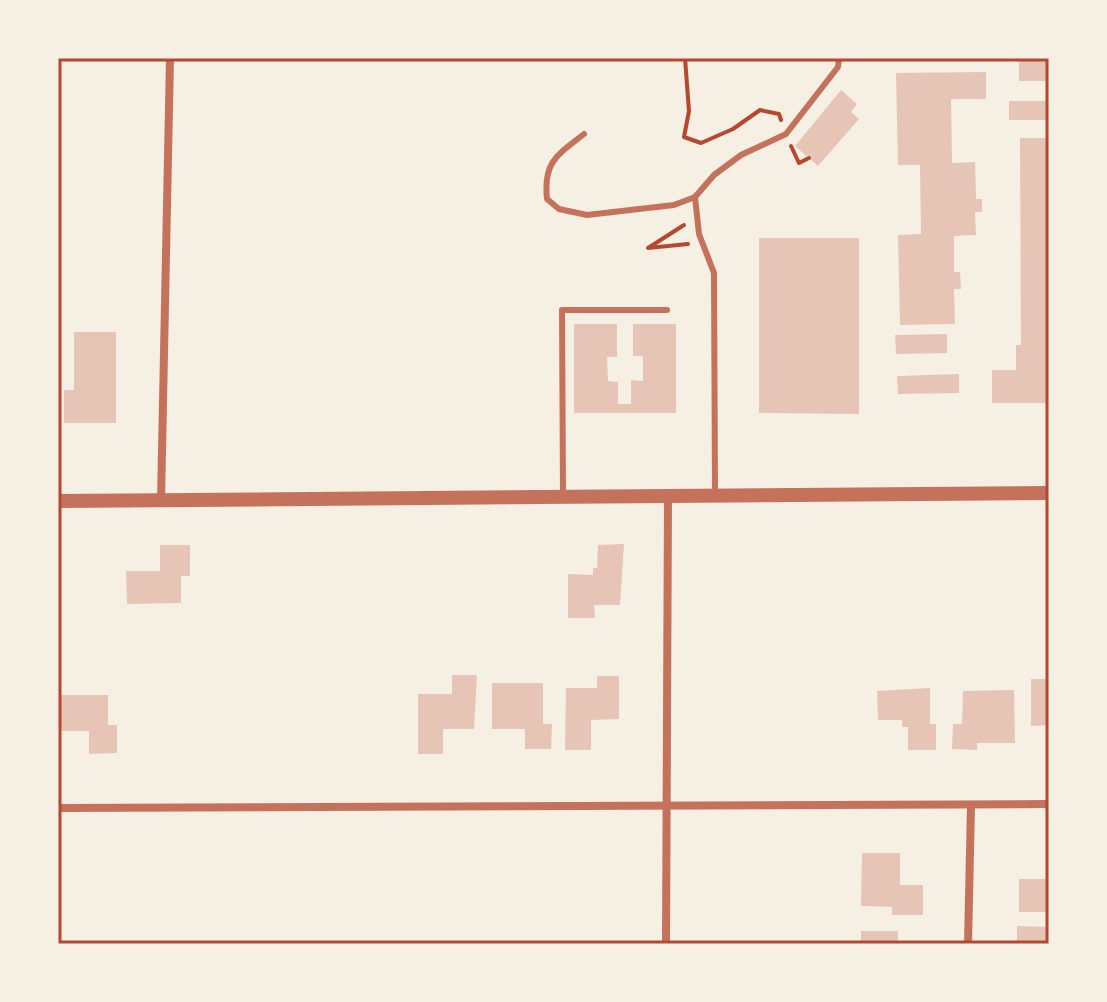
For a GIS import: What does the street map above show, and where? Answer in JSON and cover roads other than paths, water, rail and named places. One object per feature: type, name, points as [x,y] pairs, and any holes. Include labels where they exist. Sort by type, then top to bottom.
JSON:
[{"type":"street","points":[[161,500],[170,58]]},
{"type":"street","points":[[58,501],[1049,493]]},
{"type":"street","points":[[666,944],[668,496]]},
{"type":"street","points":[[58,808],[1049,804]]},
{"type":"street","points":[[968,944],[971,805]]},
{"type":"lane","points":[[584,134],[555,157],[545,178],[547,199],[559,209],[587,215],[674,205],[695,197],[714,175],[741,155],[786,134],[838,67],[839,58]]},
{"type":"lane","points":[[695,197],[703,243],[714,273],[715,496]]},
{"type":"lane","points":[[563,497],[562,310],[667,310]]}]
